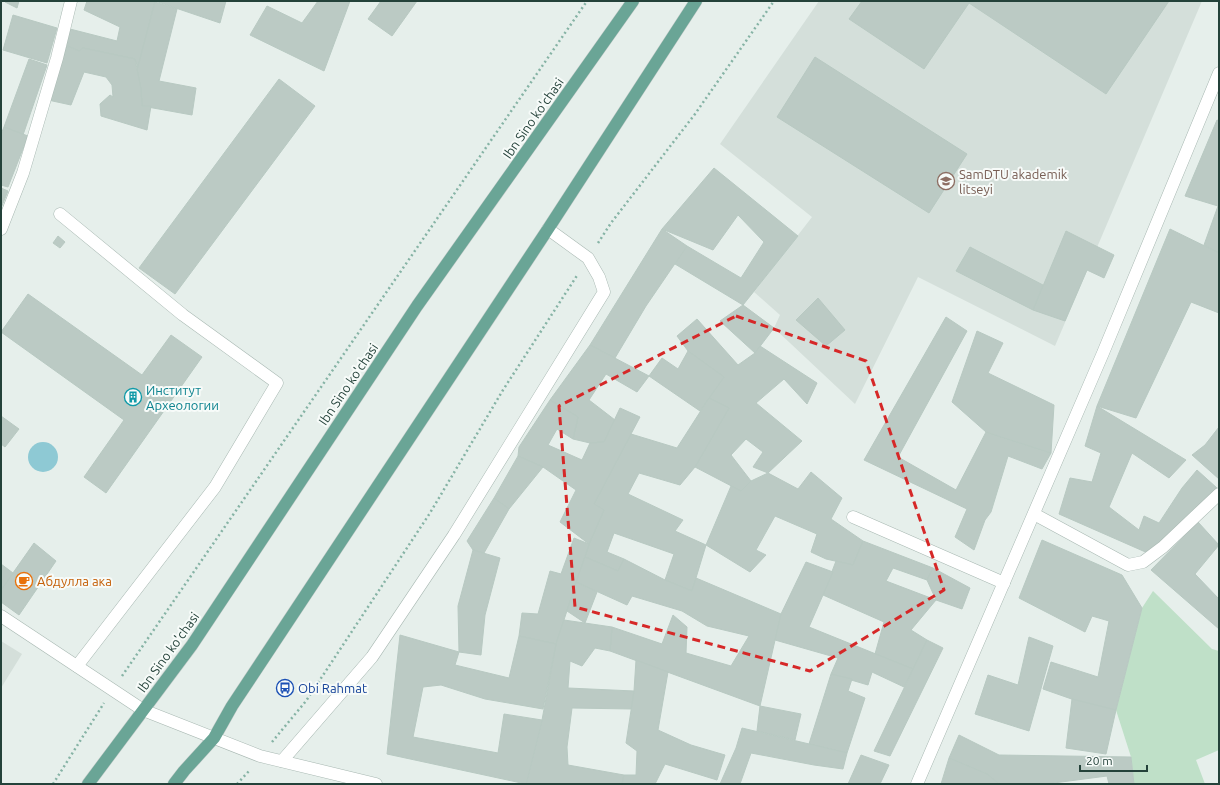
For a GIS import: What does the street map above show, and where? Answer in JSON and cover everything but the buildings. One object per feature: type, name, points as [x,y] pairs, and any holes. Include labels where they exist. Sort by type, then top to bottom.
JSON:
[{"type":"main road","name":"Ibn Sino ko'chasi","points":[[88,784],[192,645],[417,306],[633,1]]},
{"type":"main road","points":[[174,784],[214,738],[237,699],[548,229],[696,1]]},
{"type":"street","points":[[1,230],[23,173],[57,58],[71,1]]},
{"type":"street","points":[[917,784],[1103,353],[1219,73]]},
{"type":"street","points":[[60,214],[183,315],[277,383],[215,486],[77,666]]},
{"type":"street","points":[[282,761],[372,657],[454,535],[604,292],[599,277],[588,258],[548,229]]},
{"type":"street","points":[[1034,514],[1128,565],[1143,562],[1163,547],[1219,494]]},
{"type":"street","points":[[853,517],[1004,583]]},
{"type":"street","points":[[1,616],[143,710],[260,756],[376,784]]},
{"type":"path","points":[[54,784],[112,690],[587,1]]},
{"type":"path","points":[[237,784],[306,701],[422,526],[502,390],[611,223],[695,114],[774,1]]},
{"type":"highlighted area","points":[[736,316],[866,361],[944,590],[810,671],[575,607],[559,406]]},
{"type":"shaded area","name":"SamDTU akademik litseyi","points":[[819,1],[1202,1],[1055,346],[918,277],[855,404],[774,328],[780,315],[754,292],[812,217],[720,144]]},
{"type":"shaded area","points":[[1,641],[22,654],[1,688]]},
{"type":"green space","points":[[1153,591],[1212,649],[1219,651],[1219,750],[1196,760],[1205,784],[1134,784],[1131,757],[1116,710],[1142,608]]},
{"type":"water","points":[[43,442],[54,446],[58,457],[54,468],[43,472],[32,468],[28,457],[32,446]]},
{"type":"place","name":"SamDTU akademik litseyi","points":[[946,181]]},
{"type":"place","name":"Институт Археологии","points":[[133,397]]},
{"type":"place","name":"Абдулла ака","points":[[24,581]]},
{"type":"place","name":"Obi Rahmat","points":[[285,688]]}]
